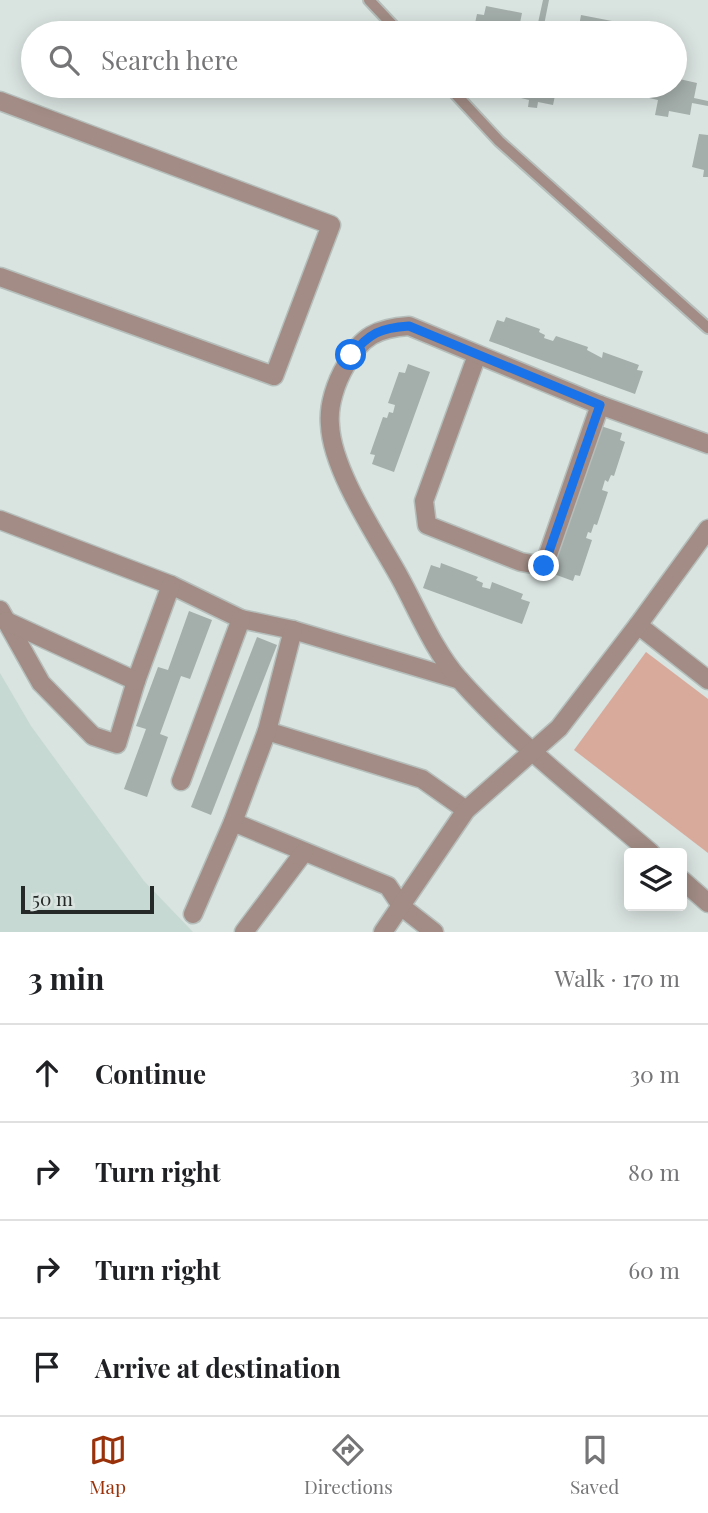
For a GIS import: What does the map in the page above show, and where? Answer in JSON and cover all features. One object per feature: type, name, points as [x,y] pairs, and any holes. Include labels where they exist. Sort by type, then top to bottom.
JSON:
[{"type":"street","points":[[0,101],[331,225],[274,376],[0,277]]},
{"type":"street","points":[[645,848],[532,750],[446,664],[352,490],[333,447],[329,424],[338,380],[351,355],[366,338],[386,328],[409,326],[600,405],[708,444]]},
{"type":"street","points":[[477,355],[424,500],[427,525],[521,562],[544,566],[600,405]]},
{"type":"street","points":[[0,520],[171,585],[241,619],[293,630],[460,680]]},
{"type":"street","points":[[383,932],[466,810],[559,728],[708,529]]},
{"type":"street","points":[[3,616],[41,683],[93,736],[117,744],[136,681],[171,585]]},
{"type":"street","points":[[3,616],[136,681]]},
{"type":"street","points":[[181,781],[241,619]]},
{"type":"street","points":[[638,625],[708,680]]},
{"type":"street","points":[[192,914],[233,822],[267,731],[293,630]]},
{"type":"street","points":[[267,731],[422,779],[466,810]]},
{"type":"street","points":[[233,822],[388,886],[402,907],[434,932]]},
{"type":"street","points":[[244,932],[304,852]]},
{"type":"street","points":[[687,884],[708,903]]},
{"type":"lane","points":[[369,0],[389,21]]},
{"type":"lane","points":[[459,98],[499,141],[708,328]]},
{"type":"shaded area","points":[[646,652],[708,699],[708,853],[574,750]]},
{"type":"shaded area","points":[[0,673],[31,726],[144,881],[193,932],[0,932]]},
{"type":"building","points":[[543,0],[549,0],[545,21],[538,21]]},
{"type":"building","points":[[486,6],[522,13],[520,21],[476,21],[477,14],[484,15]]},
{"type":"building","points":[[581,15],[612,21],[580,21]]},
{"type":"building","points":[[687,81],[697,83],[694,98],[708,101],[708,106],[692,103],[690,115],[669,111],[668,117],[655,115],[658,100],[649,98],[687,98]]},
{"type":"building","points":[[521,98],[554,98],[553,105],[538,102],[537,108],[528,107],[529,100]]},
{"type":"building","points":[[699,134],[708,135],[708,177],[703,177],[704,170],[692,167]]},
{"type":"building","points":[[506,317],[540,329],[539,332],[545,335],[544,338],[553,341],[556,336],[588,347],[587,350],[602,358],[603,352],[639,365],[637,370],[643,371],[635,394],[489,341],[497,320],[504,322]]},
{"type":"building","points":[[408,364],[430,372],[394,472],[372,464],[375,455],[370,454],[383,417],[387,418],[389,412],[393,413],[395,405],[388,403],[399,372],[405,373]]},
{"type":"building","points":[[601,426],[622,433],[620,440],[625,442],[614,476],[611,475],[608,482],[605,480],[602,490],[608,492],[597,525],[594,524],[586,538],[592,540],[580,576],[575,575],[573,581],[551,573]]},
{"type":"building","points":[[441,563],[478,577],[476,580],[483,583],[482,587],[490,589],[492,582],[523,594],[521,599],[530,602],[522,624],[423,588],[431,565],[440,568]]},
{"type":"building","points":[[189,611],[212,620],[190,679],[181,676],[160,734],[168,737],[147,797],[124,789],[146,729],[136,726],[158,667],[168,670]]},
{"type":"building","points":[[257,637],[277,645],[211,815],[191,807]]},
{"type":"route","points":[[351,355],[366,338],[386,328],[409,326],[600,405],[544,566]]}]
